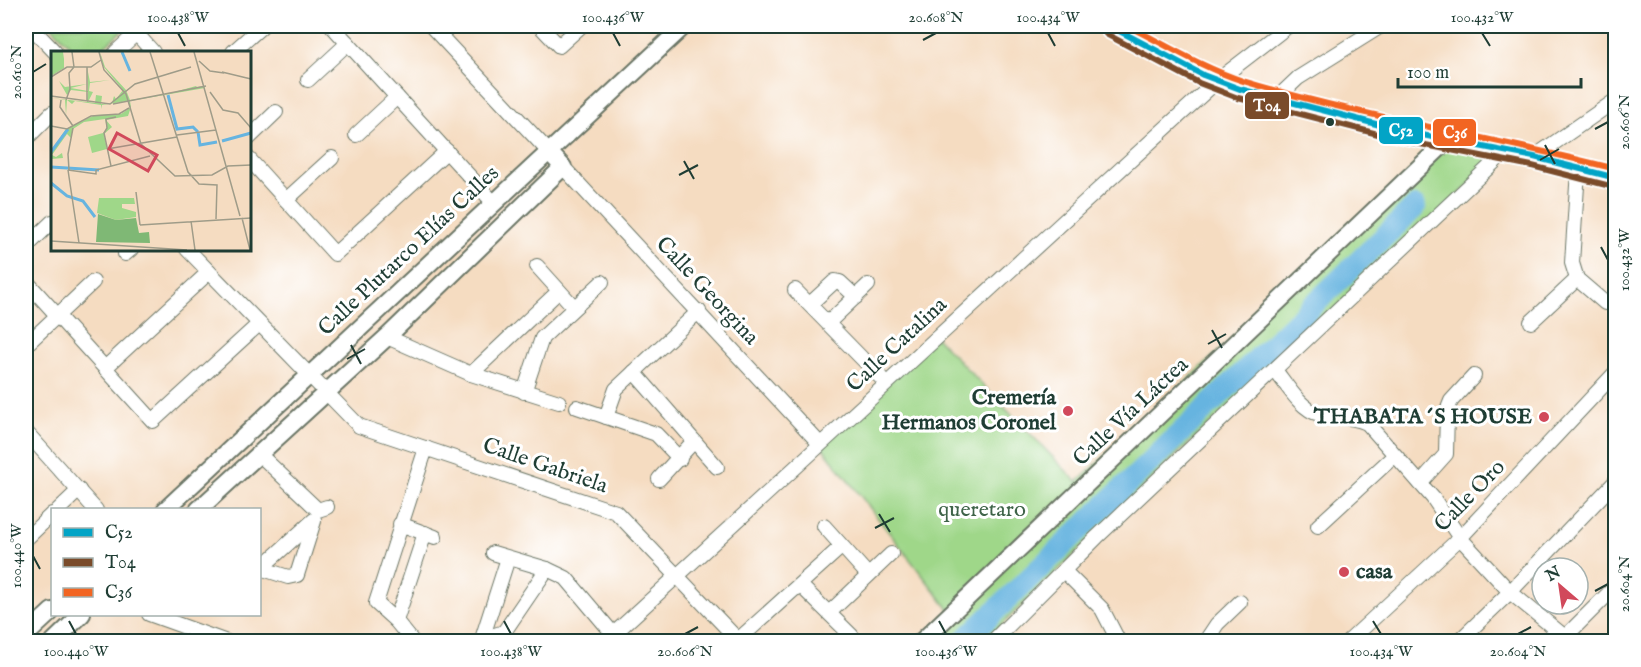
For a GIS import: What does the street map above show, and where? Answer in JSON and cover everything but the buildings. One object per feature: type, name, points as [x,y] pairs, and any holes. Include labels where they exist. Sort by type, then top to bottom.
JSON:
[{"type":"main road","points":[[1110,26],[1218,80],[1276,99],[1448,140],[1534,157],[1616,178]]},
{"type":"street","points":[[30,26],[54,51]]},
{"type":"street","points":[[234,51],[262,26]]},
{"type":"street","points":[[332,26],[493,202]]},
{"type":"street","points":[[431,26],[563,167]]},
{"type":"street","points":[[540,26],[559,46],[581,26]]},
{"type":"street","name":"Calle Plutarco Elías Calles","points":[[167,508],[684,26]]},
{"type":"street","name":"Calle Catalina","points":[[613,639],[677,576],[885,382],[1218,80],[1288,26]]},
{"type":"street","points":[[1276,99],[1299,78],[1381,26]]},
{"type":"street","points":[[117,51],[140,29],[152,51]]},
{"type":"street","points":[[308,80],[348,43]]},
{"type":"street","points":[[356,135],[397,97]]},
{"type":"street","points":[[1534,157],[1616,100]]},
{"type":"street","points":[[250,137],[276,112]]},
{"type":"street","points":[[26,137],[51,114]]},
{"type":"street","name":"Calle Vía Láctea","points":[[921,642],[1176,402],[1448,140]]},
{"type":"street","points":[[250,160],[335,254],[447,151]]},
{"type":"street","points":[[992,642],[1506,152]]},
{"type":"street","points":[[286,200],[332,158]]},
{"type":"street","name":"Calle Plutarco Elías Calles","points":[[200,508],[387,337],[563,167]]},
{"type":"street","name":"Calle Georgina","points":[[563,167],[820,444]]},
{"type":"street","points":[[1578,170],[1572,263],[1577,279],[1605,303]]},
{"type":"street","points":[[26,247],[51,223]]},
{"type":"street","name":"Calle Gabriela","points":[[188,250],[359,426],[616,512],[739,641]]},
{"type":"street","points":[[537,266],[574,307]]},
{"type":"street","points":[[105,368],[209,272]]},
{"type":"street","points":[[1531,322],[1577,279]]},
{"type":"street","points":[[26,281],[153,421],[259,324]]},
{"type":"street","points":[[810,304],[835,281],[840,282],[855,297]]},
{"type":"street","points":[[26,345],[93,282]]},
{"type":"street","points":[[524,392],[542,338],[602,282]]},
{"type":"street","points":[[828,323],[868,285]]},
{"type":"street","points":[[795,290],[885,382]]},
{"type":"street","points":[[471,374],[559,291]]},
{"type":"street","points":[[606,417],[616,389],[699,311]]},
{"type":"street","points":[[387,337],[471,374],[559,402]]},
{"type":"street","points":[[1275,370],[1309,409],[1317,414],[1354,417],[1367,423],[1420,483],[1460,538],[1510,591],[1565,640],[1616,586]]},
{"type":"street","points":[[634,372],[717,467]]},
{"type":"street","name":"Calle Oro","points":[[1348,642],[1460,538],[1616,372]]},
{"type":"street","points":[[1420,483],[1446,454],[1447,411],[1451,401],[1474,376]]},
{"type":"street","points":[[577,407],[656,434],[680,459]]},
{"type":"street","points":[[27,437],[94,508]]},
{"type":"street","points":[[659,479],[680,459],[694,441]]},
{"type":"street","points":[[413,642],[396,621],[376,603],[426,448]]},
{"type":"street","points":[[259,454],[320,513]]},
{"type":"street","points":[[1318,525],[1394,456]]},
{"type":"street","points":[[1458,642],[1616,481]]},
{"type":"street","points":[[60,508],[79,490]]},
{"type":"street","points":[[261,568],[288,577],[297,575],[320,513]]},
{"type":"street","points":[[261,567],[320,513]]},
{"type":"street","points":[[26,539],[51,515]]},
{"type":"street","points":[[396,621],[430,535],[400,524]]},
{"type":"street","points":[[824,526],[868,575]]},
{"type":"street","points":[[739,641],[841,547]]},
{"type":"street","points":[[493,553],[547,568],[566,578],[613,639]]},
{"type":"street","points":[[830,612],[891,554]]},
{"type":"street","points":[[508,558],[482,639],[504,632],[547,568]]},
{"type":"street","points":[[1064,571],[1102,609],[1119,642]]},
{"type":"street","points":[[800,585],[852,636]]},
{"type":"street","points":[[1205,642],[1217,624],[1240,602]]},
{"type":"street","points":[[26,635],[51,612]]},
{"type":"street","points":[[53,642],[81,616]]},
{"type":"street","points":[[152,616],[227,642]]},
{"type":"green space","points":[[51,26],[127,26],[99,51],[75,51]]},
{"type":"green space","name":"queretaro","points":[[1448,140],[1506,151],[1181,451],[985,641],[921,641],[951,612],[820,444],[936,337],[1077,482]]},
{"type":"waterway","points":[[963,642],[1415,207]]},
{"type":"transit line","name":"C52","points":[[1110,26],[1203,75],[1240,89],[1407,132],[1534,157],[1616,178]]},
{"type":"transit line","name":"C36","points":[[1128,26],[1199,63],[1243,81],[1335,106],[1616,169]]},
{"type":"transit line","name":"T04","points":[[1106,34],[1199,83],[1238,98],[1405,141],[1532,166],[1614,187]]},
{"type":"place","name":"Cremería Hermanos Coronel","points":[[1068,411]]},
{"type":"place","name":"THABATA´S HOUSE","points":[[1544,417]]},
{"type":"place","name":"casa","points":[[1344,572]]}]
